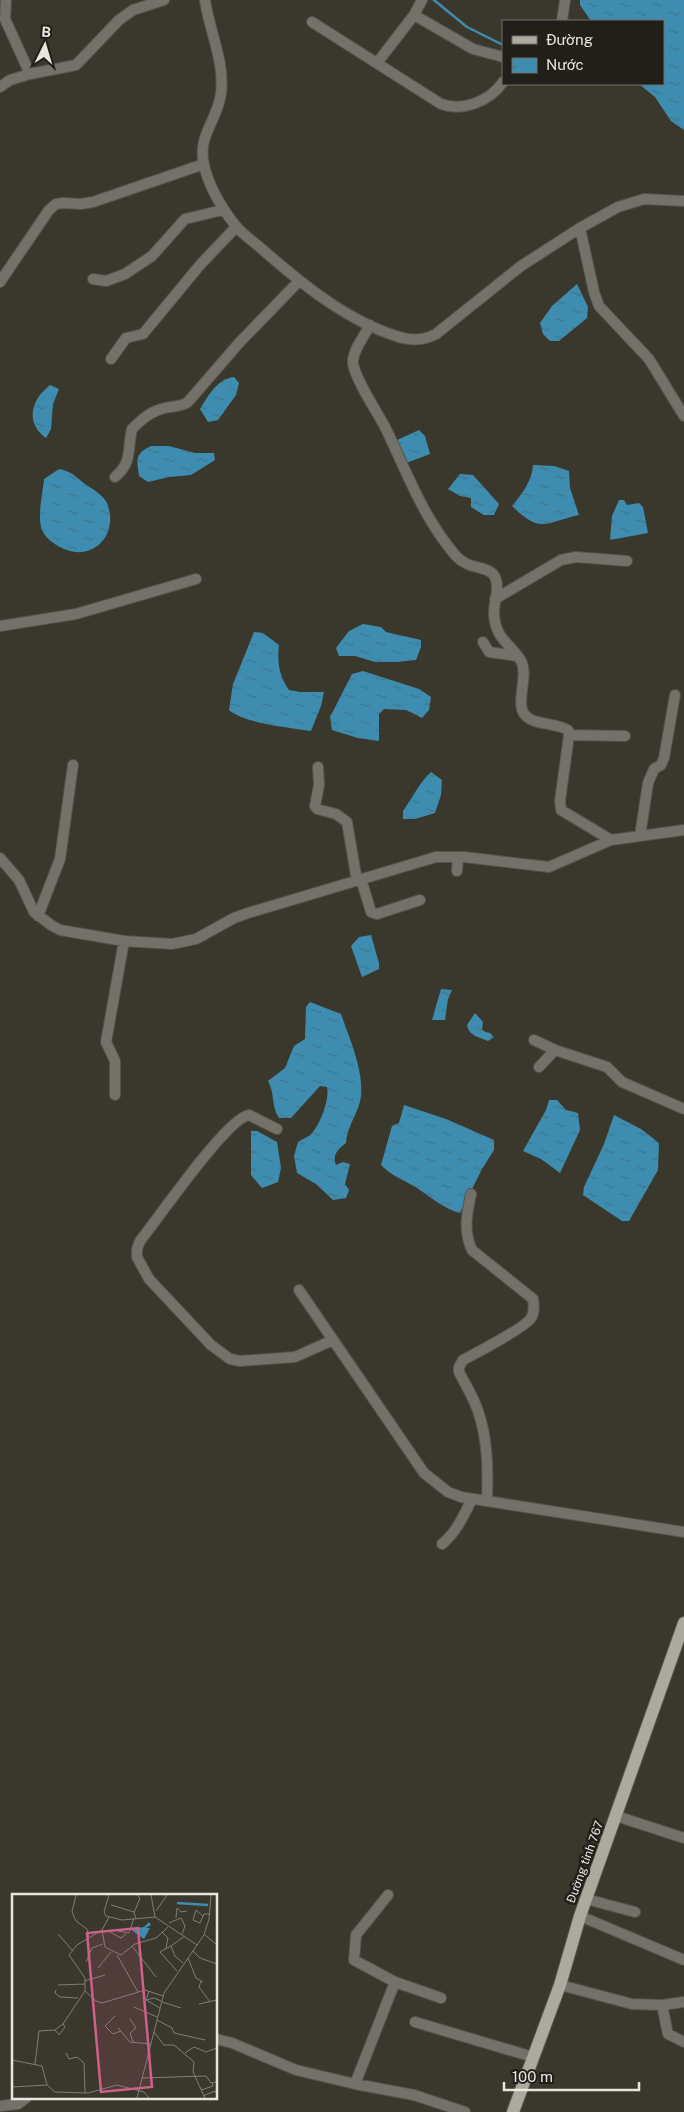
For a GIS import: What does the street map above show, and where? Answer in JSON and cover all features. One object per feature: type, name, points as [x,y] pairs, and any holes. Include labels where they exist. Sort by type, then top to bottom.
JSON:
[{"type":"main road","name":"Đường tỉnh 767","points":[[513,2112],[560,1985],[580,1916],[684,1622]]},
{"type":"street","points":[[6,0],[5,19],[30,74]]},
{"type":"street","points":[[0,87],[10,80],[30,74],[76,65],[119,20],[133,10],[164,0]]},
{"type":"street","points":[[204,0],[222,76],[219,104],[204,136],[202,146],[209,182],[223,210],[236,227],[299,281],[338,307],[396,337],[421,340],[436,334],[521,266],[580,228],[618,207],[644,199],[684,201]]},
{"type":"street","points":[[377,63],[414,15],[422,0]]},
{"type":"street","points":[[562,20],[564,0]]},
{"type":"street","points":[[414,15],[473,49],[502,58]]},
{"type":"street","points":[[312,22],[448,107],[476,103],[497,90],[502,83]]},
{"type":"street","points":[[0,282],[49,210],[56,204],[93,202],[204,164]]},
{"type":"street","points":[[94,279],[106,281],[125,274],[152,256],[185,218],[223,210]]},
{"type":"street","points":[[110,359],[126,338],[144,334],[200,265],[236,227]]},
{"type":"street","points":[[580,228],[594,292],[599,306],[649,360],[684,416]]},
{"type":"street","points":[[115,477],[123,471],[126,464],[131,449],[132,429],[147,414],[164,408],[183,406],[188,402],[239,343],[299,281]]},
{"type":"street","points":[[370,325],[353,357],[355,370],[385,427],[429,519],[458,558],[470,567],[484,569],[493,575],[497,584],[494,614],[497,630],[522,664],[524,674],[523,713],[535,721],[563,727],[568,730],[569,735],[560,801],[561,810],[611,840]]},
{"type":"street","points":[[495,599],[561,560],[576,558],[627,561]]},
{"type":"street","points":[[0,626],[89,611],[196,579]]},
{"type":"street","points":[[483,642],[489,652],[517,656]]},
{"type":"street","points":[[640,836],[648,783],[654,769],[661,765],[664,758],[675,695]]},
{"type":"street","points":[[569,735],[625,736]]},
{"type":"street","points":[[38,916],[60,859],[73,765]]},
{"type":"street","points":[[318,767],[319,785],[315,806],[317,810],[336,814],[347,822],[359,880],[371,912],[377,914],[420,900]]},
{"type":"street","points":[[0,858],[19,880],[30,906],[38,916],[60,930],[124,941],[172,944],[196,939],[234,918],[248,913],[436,857],[458,857],[549,867],[611,840],[684,830]]},
{"type":"street","points":[[457,871],[458,857]]},
{"type":"street","points":[[115,1095],[115,1061],[106,1042],[124,941]]},
{"type":"street","points":[[534,1040],[555,1050],[607,1067],[622,1082],[684,1109]]},
{"type":"street","points":[[539,1067],[555,1050]]},
{"type":"street","points":[[277,1129],[249,1115],[240,1119],[204,1157],[146,1234],[138,1245],[137,1257],[150,1279],[210,1345],[230,1359],[240,1361],[295,1357],[332,1340]]},
{"type":"street","points":[[471,1194],[466,1227],[467,1240],[472,1250],[533,1299],[534,1308],[531,1318],[523,1327],[463,1360],[459,1366],[459,1372],[478,1410],[486,1447],[488,1464],[487,1501]]},
{"type":"street","points":[[299,1290],[424,1473],[448,1492],[472,1499],[684,1532]]},
{"type":"street","points":[[442,1544],[449,1539],[472,1499]]},
{"type":"street","points":[[616,1816],[684,1838]]},
{"type":"street","points":[[388,1895],[358,1932],[353,1956],[357,1963],[395,1982],[442,1998]]},
{"type":"street","points":[[586,1899],[634,1912]]},
{"type":"street","points":[[580,1916],[684,1960]]},
{"type":"street","points":[[355,2084],[395,1982]]},
{"type":"street","points":[[560,1985],[632,2004],[662,2005],[684,2002]]},
{"type":"street","points":[[662,2005],[668,2034],[684,2042]]},
{"type":"street","points":[[415,2022],[533,2058]]},
{"type":"street","points":[[218,2039],[232,2042],[296,2070],[421,2097],[466,2112]]},
{"type":"street","points":[[0,2106],[18,2104],[23,2100]]},
{"type":"water","points":[[580,0],[684,0],[684,130],[671,121],[655,97],[640,85],[664,85],[664,20],[590,20],[580,5]]},
{"type":"water","points":[[577,284],[588,307],[587,318],[559,341],[550,341],[543,334],[540,323],[552,306]]},
{"type":"water","points":[[234,377],[239,383],[236,395],[218,420],[208,422],[200,409],[218,385],[228,378]]},
{"type":"water","points":[[50,385],[59,389],[53,404],[51,429],[46,438],[35,425],[33,411],[39,397]]},
{"type":"water","points":[[419,430],[425,436],[430,454],[406,463],[395,441]]},
{"type":"water","points":[[151,446],[169,446],[195,453],[214,453],[215,460],[191,475],[169,477],[148,482],[139,476],[137,462],[139,455]]},
{"type":"water","points":[[533,465],[554,466],[569,471],[570,488],[579,515],[543,524],[530,520],[512,506],[529,482]]},
{"type":"water","points":[[59,469],[75,476],[99,493],[107,503],[110,526],[100,544],[92,549],[82,552],[71,551],[55,544],[43,532],[40,514],[44,479]]},
{"type":"water","points":[[460,474],[473,475],[499,504],[494,515],[484,515],[471,507],[471,498],[460,496],[448,489]]},
{"type":"water","points":[[619,500],[624,500],[627,505],[639,503],[643,507],[648,533],[610,540],[612,516]]},
{"type":"water","points":[[363,624],[381,627],[386,632],[421,640],[421,647],[416,660],[375,662],[355,656],[339,656],[336,648],[349,631]]},
{"type":"water","points":[[254,632],[263,633],[279,645],[280,669],[289,690],[324,692],[321,706],[311,731],[256,722],[236,715],[229,710],[233,684]]},
{"type":"water","points":[[363,671],[419,689],[431,697],[429,710],[422,718],[406,710],[384,709],[379,714],[379,741],[358,738],[332,730],[330,717],[352,674]]},
{"type":"water","points":[[431,772],[442,780],[441,795],[435,813],[415,819],[403,819],[403,811]]},
{"type":"water","points":[[371,935],[379,969],[362,977],[351,946],[359,937]]},
{"type":"water","points":[[441,989],[452,990],[448,999],[445,1020],[432,1020]]},
{"type":"water","points":[[310,1002],[341,1014],[355,1054],[360,1076],[360,1102],[348,1130],[346,1143],[335,1155],[336,1165],[343,1162],[350,1164],[345,1184],[349,1190],[346,1198],[333,1200],[316,1184],[297,1173],[294,1156],[298,1142],[313,1132],[320,1120],[327,1099],[327,1087],[320,1086],[291,1118],[279,1118],[268,1081],[285,1068],[294,1046],[305,1039],[306,1007]]},
{"type":"water","points":[[475,1013],[483,1022],[482,1029],[494,1037],[488,1041],[475,1036],[468,1029],[467,1025]]},
{"type":"water","points":[[549,1100],[557,1100],[566,1110],[578,1113],[580,1130],[560,1173],[541,1159],[523,1151],[546,1110]]},
{"type":"water","points":[[404,1105],[446,1119],[494,1140],[494,1150],[482,1169],[460,1213],[443,1206],[417,1188],[393,1175],[381,1165],[392,1126],[399,1123]]},
{"type":"water","points":[[614,1115],[641,1129],[659,1143],[658,1170],[629,1221],[622,1221],[583,1195],[584,1187],[604,1144]]},
{"type":"water","points":[[251,1131],[257,1131],[277,1142],[281,1168],[278,1182],[262,1188],[251,1175]]},
{"type":"waterway","points":[[434,0],[467,27],[502,44]]}]
